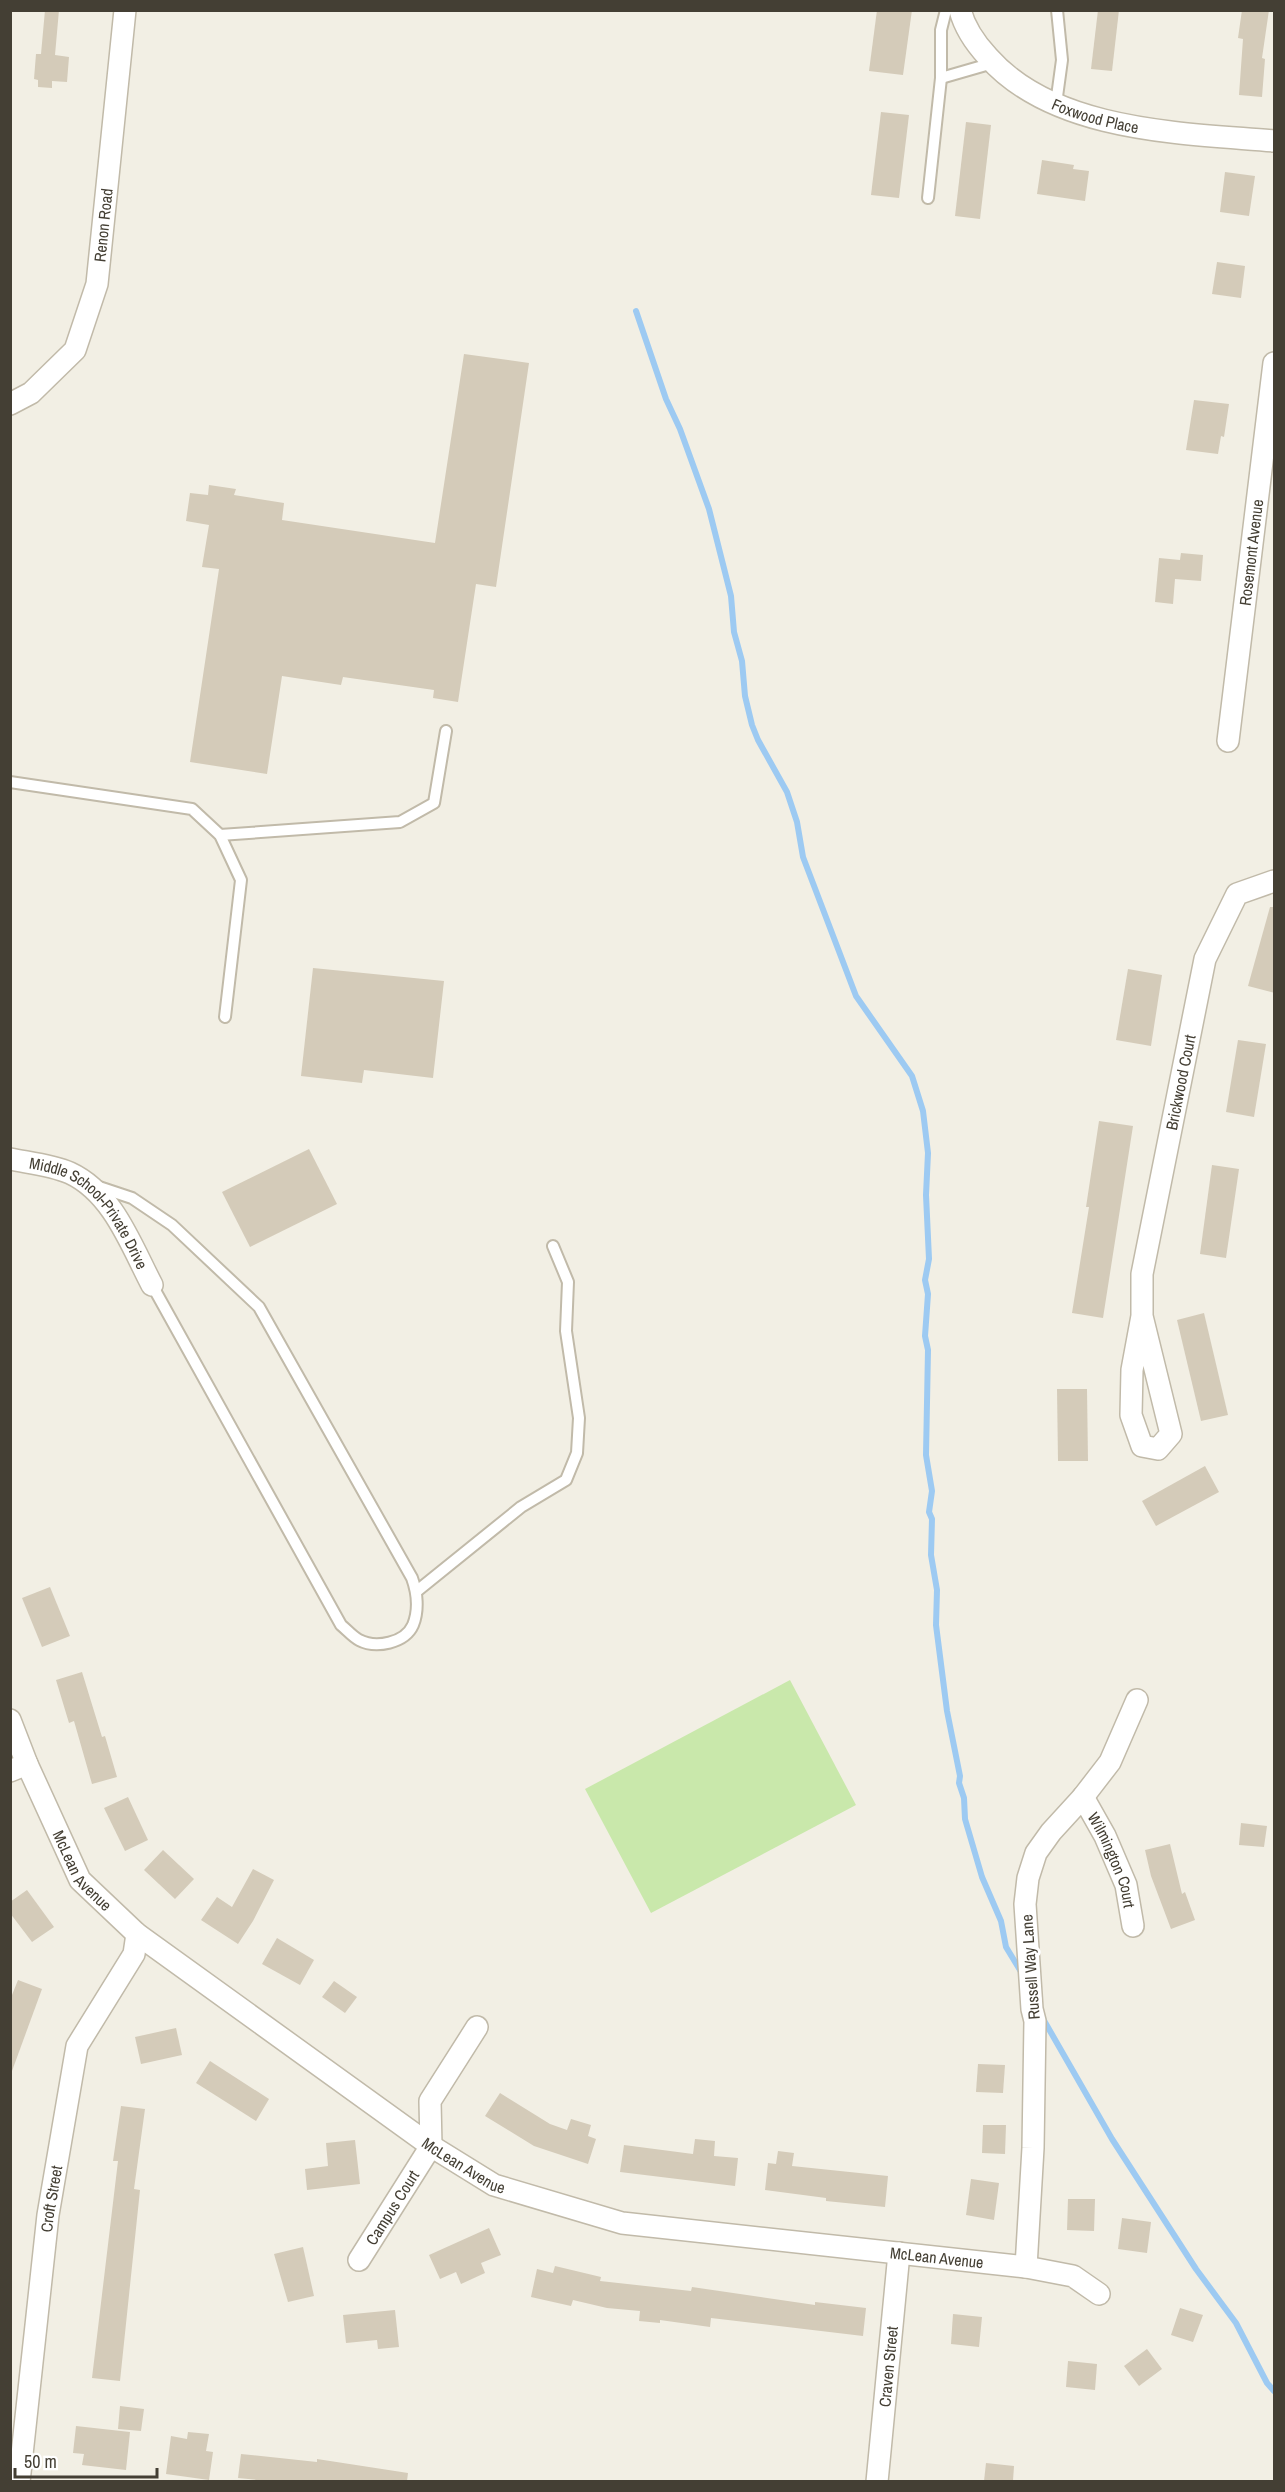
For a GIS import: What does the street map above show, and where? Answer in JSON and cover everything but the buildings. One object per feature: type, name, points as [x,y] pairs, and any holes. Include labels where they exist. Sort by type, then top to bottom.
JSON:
[{"type":"street","name":"Renon Road","points":[[10,404],[31,393],[75,350],[97,284],[124,10]]},
{"type":"street","name":"Foxwood Place","points":[[960,10],[971,36],[993,63],[1013,80],[1056,104],[1092,117],[1135,127],[1275,141]]},
{"type":"street","name":"Rosemont Avenue","points":[[1228,741],[1268,469],[1275,363]]},
{"type":"street","name":"Brickwood Court","points":[[1142,1316],[1171,1434],[1158,1449],[1142,1446],[1131,1415],[1132,1370],[1142,1316],[1142,1274],[1205,959],[1237,894],[1275,881]]},
{"type":"street","name":"Middle School-Private Drive","points":[[10,1160],[70,1173],[99,1194],[115,1215],[152,1285]]},
{"type":"street","name":"Russell Way Lane","points":[[1026,2267],[1033,2148],[1035,2021],[1032,2009],[1025,1904],[1028,1878],[1036,1853],[1110,1762],[1137,1700]]},
{"type":"street","name":"McLean Avenue","points":[[10,1720],[19,1768],[80,1880],[137,1934],[431,2146],[494,2185],[622,2223],[1026,2267],[1073,2276],[1098,2294]]},
{"type":"street","name":"Wilmington Court","points":[[1083,1797],[1105,1836],[1126,1885],[1133,1926]]},
{"type":"street","name":"Croft Street","points":[[19,2481],[48,2215],[77,2046],[134,1954],[137,1934]]},
{"type":"street","points":[[431,2146],[430,2101],[477,2026]]},
{"type":"street","name":"Campus Court","points":[[359,2260],[431,2146]]},
{"type":"street","name":"Craven Street","points":[[877,2481],[898,2253]]},
{"type":"lane","points":[[928,198],[941,78],[940,30],[946,10]]},
{"type":"lane","points":[[1056,104],[1062,60],[1057,10]]},
{"type":"lane","points":[[941,78],[993,63]]},
{"type":"lane","points":[[220,835],[399,822],[434,803],[446,731]]},
{"type":"lane","points":[[10,782],[192,809],[220,835],[242,880],[225,1017]]},
{"type":"lane","points":[[86,1183],[132,1198],[172,1225],[260,1307],[412,1578],[417,1591],[413,1626],[400,1638],[386,1645],[360,1641],[341,1625],[152,1285]]},
{"type":"lane","points":[[417,1591],[521,1507],[566,1480],[577,1453],[579,1418],[566,1331],[568,1282],[553,1246]]},
{"type":"green space","points":[[790,1680],[856,1805],[651,1913],[585,1789]]},
{"type":"waterway","points":[[636,311],[666,399],[680,429],[709,509],[731,596],[734,632],[742,661],[745,696],[752,725],[787,792],[797,822],[803,857],[856,996],[912,1076],[923,1111],[928,1153],[926,1195],[929,1259],[925,1280],[928,1294],[925,1336],[928,1350],[926,1455],[932,1491],[929,1512],[932,1519],[931,1555],[937,1590],[936,1625],[947,1711],[960,1776],[959,1783],[964,1798],[965,1819],[982,1877],[1001,1921],[1006,1947],[1023,1975]]},
{"type":"waterway","points":[[1042,2017],[1112,2139],[1196,2269],[1236,2323],[1267,2383],[1274,2391]]}]
